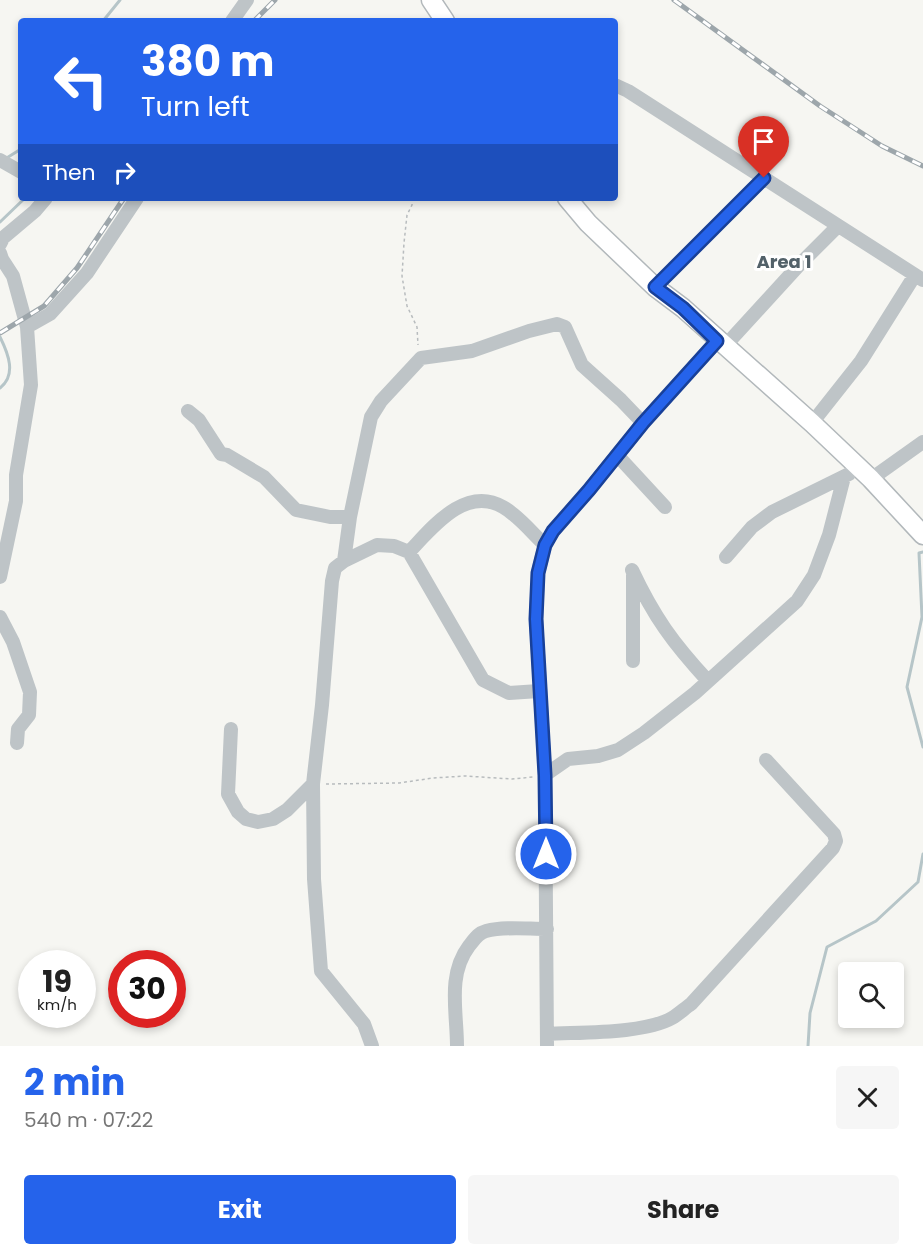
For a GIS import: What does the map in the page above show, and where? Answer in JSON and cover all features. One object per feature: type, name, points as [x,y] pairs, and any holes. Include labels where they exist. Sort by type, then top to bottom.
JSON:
[{"type":"main road","points":[[431,0],[444,18]]},
{"type":"main road","points":[[570,201],[655,287],[683,308],[812,423],[858,475],[923,535]]},
{"type":"street","points":[[234,18],[247,0]]},
{"type":"street","points":[[618,86],[919,277],[861,361],[812,423]]},
{"type":"street","points":[[0,160],[18,170]]},
{"type":"street","points":[[655,287],[764,178]]},
{"type":"street","points":[[0,244],[3,238],[43,201]]},
{"type":"street","points":[[27,327],[50,314],[87,273],[134,201]]},
{"type":"street","points":[[766,760],[834,834],[836,841],[833,848],[691,1004],[672,1019],[650,1026],[547,1040],[545,775],[536,619],[538,573],[545,545],[553,531],[643,423],[838,226]]},
{"type":"street","points":[[0,253],[13,276],[27,327],[31,385],[16,475],[16,501],[0,577]]},
{"type":"street","points":[[344,561],[366,439],[375,409],[421,358],[472,351],[529,331],[557,324],[565,327],[582,365],[643,423]]},
{"type":"street","points":[[188,411],[199,420],[221,454],[227,455],[264,477],[296,510],[330,517],[350,518]]},
{"type":"street","points":[[726,557],[752,527],[772,512],[858,475],[923,442]]},
{"type":"street","points":[[617,455],[665,507]]},
{"type":"street","points":[[545,775],[568,759],[598,756],[618,750],[644,733],[695,693],[783,615],[808,587],[829,535],[858,475]]},
{"type":"street","points":[[409,552],[449,512],[469,503],[481,502],[494,503],[505,508],[545,545]]},
{"type":"street","points":[[372,1046],[364,1024],[321,971],[314,879],[313,783],[335,568],[344,561],[377,545],[394,546],[409,552],[483,680],[509,693],[539,691]]},
{"type":"street","points":[[633,661],[633,570],[649,605],[665,631],[708,681]]},
{"type":"street","points":[[0,617],[13,642],[30,692],[29,715],[18,729],[17,743]]},
{"type":"street","points":[[231,729],[228,794],[238,812],[246,819],[258,822],[273,819],[287,810],[313,783]]},
{"type":"street","points":[[458,1046],[455,983],[458,967],[466,950],[480,933],[499,929],[547,929]]},
{"type":"path","points":[[412,201],[407,215],[402,276],[407,306],[417,327],[417,343],[421,358]]},
{"type":"path","points":[[313,783],[399,783],[465,776],[512,779],[545,775]]},
{"type":"waterway","points":[[105,18],[120,0]]},
{"type":"waterway","points":[[5,159],[18,151]]},
{"type":"waterway","points":[[0,222],[22,201]]},
{"type":"waterway","points":[[0,337],[6,350],[10,370],[5,383],[0,388]]},
{"type":"waterway","points":[[923,552],[919,553],[922,617],[907,687],[923,747]]},
{"type":"waterway","points":[[808,1046],[810,1013],[827,947],[876,921],[918,882],[923,854]]},
{"type":"railway","points":[[257,18],[275,0]]},
{"type":"railway","points":[[674,0],[820,106],[882,146],[923,166]]},
{"type":"railway","points":[[0,333],[44,306],[77,268],[122,201]]},
{"type":"district","name":"Area 1","points":[[784,262]]},
{"type":"route","points":[[546,854],[545,775],[536,619],[538,573],[545,545],[553,531],[643,423],[717,341],[683,308],[655,287],[764,178]]}]
